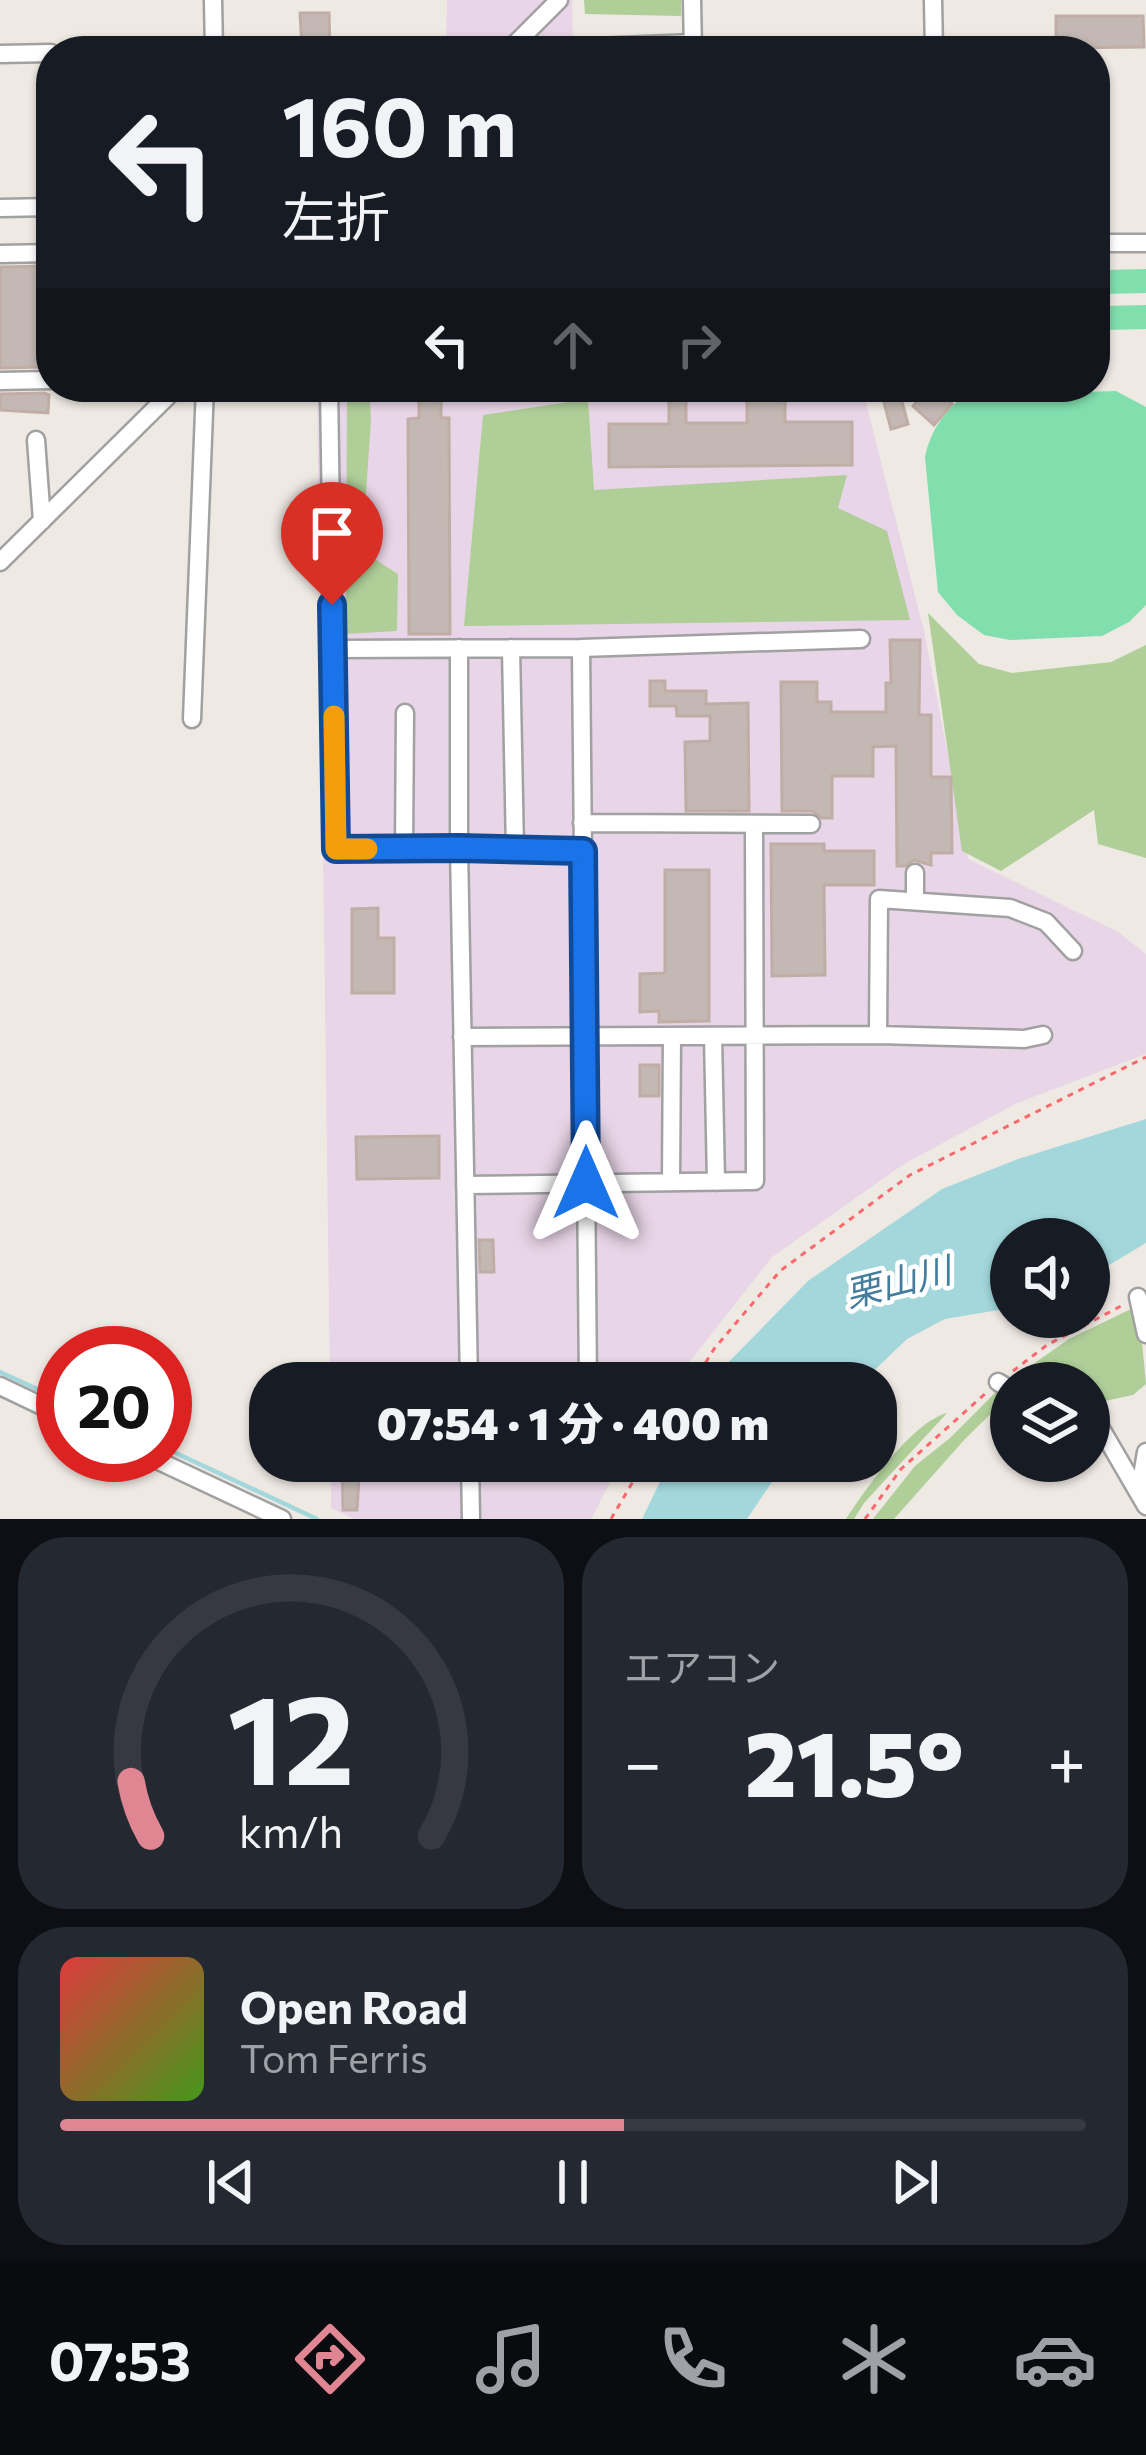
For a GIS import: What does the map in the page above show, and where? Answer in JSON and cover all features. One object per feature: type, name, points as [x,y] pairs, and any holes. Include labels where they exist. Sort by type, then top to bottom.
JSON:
[{"type":"street","points":[[213,0],[214,36]]},
{"type":"street","points":[[523,36],[559,0]]},
{"type":"street","points":[[692,0],[693,36]]},
{"type":"street","points":[[933,0],[934,36]]},
{"type":"street","points":[[0,54],[36,53]]},
{"type":"street","points":[[0,208],[36,207]]},
{"type":"street","points":[[1110,243],[1146,243]]},
{"type":"street","points":[[0,254],[36,253]]},
{"type":"street","points":[[0,381],[36,380]]},
{"type":"street","points":[[0,562],[162,402]]},
{"type":"street","points":[[192,719],[205,402]]},
{"type":"street","points":[[329,402],[336,849],[583,851]]},
{"type":"street","points":[[36,440],[42,521]]},
{"type":"street","points":[[332,649],[861,639]]},
{"type":"street","points":[[581,647],[588,1362]]},
{"type":"street","points":[[459,648],[469,1362]]},
{"type":"street","points":[[511,648],[515,850]]},
{"type":"street","points":[[404,849],[405,713]]},
{"type":"street","points":[[582,823],[811,824]]},
{"type":"street","points":[[465,1185],[755,1181],[754,826]]},
{"type":"street","points":[[915,899],[916,873]]},
{"type":"street","points":[[878,1035],[878,898],[1010,908],[1046,922],[1073,951]]},
{"type":"street","points":[[462,1037],[878,1035],[1024,1040],[1043,1035]]},
{"type":"street","points":[[671,1182],[672,1036]]},
{"type":"street","points":[[713,1036],[716,1181]]},
{"type":"street","points":[[1138,1297],[1146,1334]]},
{"type":"street","points":[[0,1386],[36,1403]]},
{"type":"street","points":[[1110,1442],[1144,1497]]},
{"type":"street","points":[[1144,1497],[1146,1452]]},
{"type":"street","points":[[192,1478],[272,1517]]},
{"type":"street","points":[[470,1482],[471,1519]]},
{"type":"path","points":[[706,1362],[780,1271],[910,1175],[1146,1057]]},
{"type":"path","points":[[611,1519],[633,1482]]},
{"type":"shaded area","points":[[447,0],[572,0],[573,36],[446,36]]},
{"type":"shaded area","points":[[317,402],[866,402],[924,631],[968,859],[1118,932],[1146,954],[1146,1054],[1015,1104],[904,1164],[772,1257],[690,1362],[330,1362]]},
{"type":"shaded area","points":[[331,1482],[610,1482],[591,1519],[354,1519],[331,1508]]},
{"type":"green space","points":[[584,0],[681,0],[681,16],[585,14]]},
{"type":"green space","points":[[1146,269],[1146,293],[1110,294],[1110,270]]},
{"type":"green space","points":[[1146,305],[1146,329],[1110,330],[1110,306]]},
{"type":"green space","points":[[1110,391],[1146,407],[1146,605],[1129,622],[1102,636],[1010,640],[984,635],[957,615],[938,592],[925,457],[934,431],[957,402],[1110,402]]},
{"type":"green space","points":[[347,402],[370,402],[362,551],[398,574],[397,631],[346,634]]},
{"type":"green space","points":[[588,402],[594,490],[847,475],[838,508],[887,531],[910,620],[464,626],[483,415]]},
{"type":"green space","points":[[928,613],[979,664],[1012,673],[1111,662],[1146,645],[1146,858],[1098,844],[1094,810],[1001,871],[962,851]]},
{"type":"green space","points":[[1131,1309],[1139,1311],[1146,1384],[1133,1395],[1110,1400],[1110,1362],[1036,1362],[1071,1338],[1110,1338],[1110,1319]]},
{"type":"green space","points":[[990,1398],[990,1415],[894,1519],[873,1519],[915,1466]]},
{"type":"green space","points":[[947,1413],[897,1467],[897,1452],[933,1419]]},
{"type":"green space","points":[[873,1482],[883,1482],[854,1519],[846,1519]]},
{"type":"water","name":"栗山川","points":[[1146,1119],[1146,1243],[1110,1264],[1110,1218],[990,1218],[990,1312],[945,1319],[907,1339],[883,1362],[729,1362],[808,1281],[942,1189],[1018,1159]]},
{"type":"water","points":[[660,1482],[772,1482],[747,1519],[642,1519]]},
{"type":"building","points":[[300,13],[329,13],[330,36],[301,36]]},
{"type":"building","points":[[1056,16],[1143,16],[1144,47],[1110,47],[1110,36],[1056,36]]},
{"type":"building","points":[[36,266],[36,367],[0,368],[0,267]]},
{"type":"building","points":[[36,393],[36,402],[49,402],[48,413],[0,410],[0,394]]},
{"type":"building","points":[[419,402],[441,402],[441,418],[449,418],[450,634],[409,634],[408,419],[419,418]]},
{"type":"building","points":[[669,402],[686,402],[686,423],[747,423],[747,402],[785,402],[785,422],[852,422],[852,465],[609,467],[609,424],[669,424]]},
{"type":"building","points":[[884,402],[902,402],[908,424],[891,429]]},
{"type":"building","points":[[916,402],[952,404],[934,425],[913,406]]},
{"type":"building","points":[[890,640],[920,640],[919,715],[931,715],[931,777],[951,777],[952,853],[931,853],[931,865],[914,860],[897,866],[896,746],[873,747],[873,776],[832,776],[832,818],[812,811],[782,811],[781,682],[817,682],[817,702],[831,702],[831,712],[886,712]]},
{"type":"building","points":[[650,681],[665,681],[665,691],[706,691],[706,704],[748,703],[749,811],[686,811],[685,742],[710,741],[710,716],[677,716],[676,706],[650,706]]},
{"type":"building","points":[[771,844],[874,851],[874,885],[824,885],[825,975],[772,976]]},
{"type":"building","points":[[665,870],[709,870],[709,1021],[659,1022],[659,1011],[640,1012],[640,974],[665,973]]},
{"type":"building","points":[[378,908],[378,938],[394,938],[394,993],[352,993],[352,909]]},
{"type":"building","points":[[640,1065],[659,1065],[659,1096],[640,1096]]},
{"type":"building","points":[[439,1136],[439,1178],[357,1179],[356,1137]]},
{"type":"building","points":[[479,1240],[493,1240],[494,1272],[480,1272]]},
{"type":"building","points":[[342,1482],[359,1482],[357,1510],[343,1510]]},
{"type":"waterway","points":[[0,1372],[36,1389]]},
{"type":"waterway","points":[[192,1461],[317,1519]]},
{"type":"slow traffic","points":[[334,716],[336,849],[367,849]]},
{"type":"route","points":[[332,605],[336,849],[583,851],[586,1183]]}]
